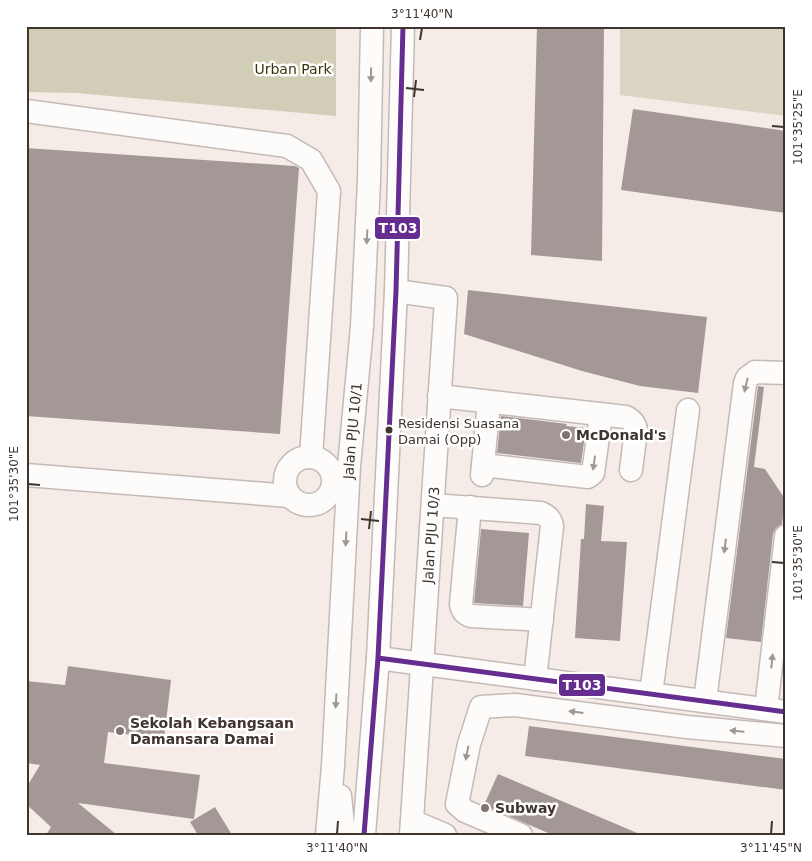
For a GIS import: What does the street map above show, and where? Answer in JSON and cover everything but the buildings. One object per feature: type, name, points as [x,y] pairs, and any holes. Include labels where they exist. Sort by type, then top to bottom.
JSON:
[{"type":"street","name":"Jalan PJU 10/1","points":[[327,835],[333,766],[349,466],[362,327],[369,181],[372,26]]},
{"type":"street","points":[[364,835],[378,658],[396,291],[403,26]]},
{"type":"street","points":[[26,111],[287,146],[311,160],[329,191],[318,460],[332,477],[332,485],[330,493],[318,503]]},
{"type":"street","name":"Jalan PJU 10/3","points":[[396,291],[446,298],[412,828],[446,835]]},
{"type":"street","points":[[705,701],[745,383],[747,378],[755,372],[786,374]]},
{"type":"street","points":[[439,396],[626,417],[635,424],[636,430],[631,470]]},
{"type":"street","points":[[489,402],[482,470],[588,477],[593,473],[601,415]]},
{"type":"street","points":[[651,694],[688,410]]},
{"type":"street","points":[[348,507],[318,503],[303,504],[290,496],[285,481],[286,473],[296,461],[318,460],[349,466]]},
{"type":"street","points":[[26,475],[290,496]]},
{"type":"street","points":[[433,505],[541,514],[547,515],[551,520],[552,526],[535,679]]},
{"type":"street","points":[[470,507],[462,610],[471,616],[542,620]]},
{"type":"street","points":[[378,658],[776,711],[786,536]]},
{"type":"street","points":[[521,835],[465,811],[457,804],[469,744],[481,707],[516,705],[687,727],[786,736]]},
{"type":"street","points":[[333,766],[342,804],[344,835]]},
{"type":"shaded area","points":[[620,26],[786,26],[786,116],[620,95]]},
{"type":"green space","name":"Urban Park","points":[[26,26],[336,26],[336,116],[76,93],[26,92]]},
{"type":"transit line","name":"T103","points":[[364,835],[378,658],[396,291],[403,26]]},
{"type":"transit line","name":"T103","points":[[378,658],[786,712]]},
{"type":"place","name":"Residensi Suasana Damai (Opp)","points":[[389,430]]},
{"type":"place","name":"McDonald's","points":[[566,435]]},
{"type":"place","name":"Sekolah Kebangsaan Damansara Damai","points":[[120,731]]},
{"type":"place","name":"Subway","points":[[485,808]]}]
